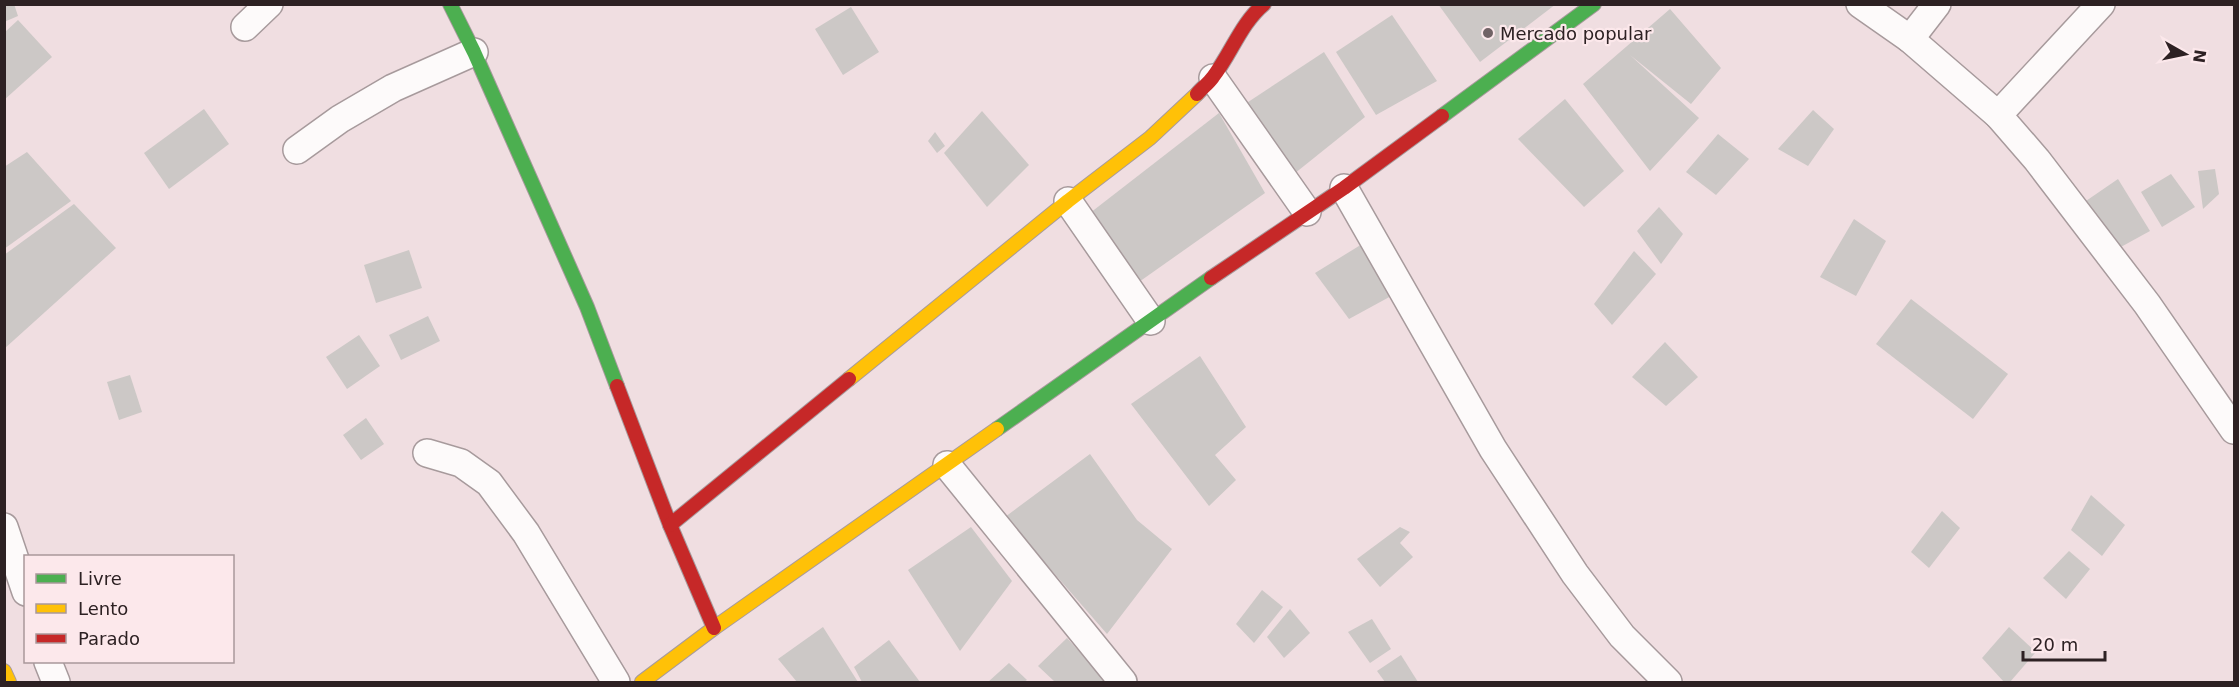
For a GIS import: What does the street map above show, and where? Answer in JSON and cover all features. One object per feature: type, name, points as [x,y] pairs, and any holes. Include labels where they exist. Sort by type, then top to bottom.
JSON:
[{"type":"street","points":[[245,27],[269,4]]},
{"type":"street","points":[[450,4],[474,52],[587,307],[670,525],[714,628]]},
{"type":"street","points":[[670,525],[1068,201],[1150,138],[1213,78],[1232,45],[1264,4]]},
{"type":"street","points":[[642,682],[714,628],[1344,188],[1594,4]]},
{"type":"street","points":[[1860,4],[1910,39],[1998,115],[2037,160],[2141,296],[2235,430]]},
{"type":"street","points":[[1910,39],[1936,4]]},
{"type":"street","points":[[1998,115],[2101,4]]},
{"type":"street","points":[[297,150],[340,119],[393,88],[474,52]]},
{"type":"street","points":[[1213,78],[1307,212]]},
{"type":"street","points":[[1344,188],[1493,449],[1582,582],[1622,636],[1668,682]]},
{"type":"street","points":[[1068,201],[1152,321]]},
{"type":"street","points":[[427,453],[461,463],[489,483],[526,533],[616,682]]},
{"type":"street","points":[[947,465],[1123,682]]},
{"type":"street","points":[[4,527],[24,586]]},
{"type":"street","points":[[48,663],[56,682]]},
{"type":"street","points":[[4,671],[9,682]]},
{"type":"building","points":[[4,4],[14,4],[18,16],[4,22]]},
{"type":"building","name":"Mercado popular","points":[[1438,4],[1556,4],[1480,62]]},
{"type":"building","points":[[851,7],[879,52],[843,75],[815,29]]},
{"type":"building","points":[[1670,9],[1721,68],[1691,104],[1630,55],[1699,118],[1650,171],[1583,84]]},
{"type":"building","points":[[1392,15],[1437,81],[1376,115],[1336,52]]},
{"type":"building","points":[[18,20],[52,57],[4,100],[4,33]]},
{"type":"building","points":[[1324,52],[1365,117],[1289,178],[1236,110]]},
{"type":"building","points":[[1565,99],[1624,171],[1584,207],[1518,139]]},
{"type":"building","points":[[204,109],[229,144],[169,189],[144,153]]},
{"type":"building","points":[[1813,110],[1834,129],[1808,166],[1778,149]]},
{"type":"building","points":[[982,111],[1029,165],[987,207],[944,153]]},
{"type":"building","points":[[1219,113],[1265,193],[1129,289],[1081,220]]},
{"type":"building","points":[[935,132],[945,146],[937,153],[928,141]]},
{"type":"building","points":[[1718,134],[1749,159],[1716,195],[1686,172]]},
{"type":"building","points":[[27,152],[71,201],[4,249],[4,167]]},
{"type":"building","points":[[2215,169],[2219,194],[2203,209],[2198,171]]},
{"type":"building","points":[[2171,174],[2195,207],[2162,227],[2141,192]]},
{"type":"building","points":[[2118,179],[2150,231],[2119,248],[2083,203]]},
{"type":"building","points":[[74,204],[116,248],[4,349],[4,255]]},
{"type":"building","points":[[1659,207],[1683,234],[1661,264],[1637,231]]},
{"type":"building","points":[[1854,219],[1886,241],[1856,296],[1820,277]]},
{"type":"building","points":[[1372,238],[1393,295],[1349,319],[1315,273]]},
{"type":"building","points":[[409,250],[422,288],[376,303],[364,265]]},
{"type":"building","points":[[1634,251],[1656,274],[1612,325],[1594,304]]},
{"type":"building","points":[[1911,299],[2008,374],[1973,419],[1876,344]]},
{"type":"building","points":[[428,316],[440,341],[401,360],[389,335]]},
{"type":"building","points":[[359,335],[380,366],[347,389],[326,357]]},
{"type":"building","points":[[1665,342],[1698,377],[1666,406],[1632,377]]},
{"type":"building","points":[[1200,356],[1246,427],[1215,455],[1236,480],[1209,506],[1131,404]]},
{"type":"building","points":[[130,375],[142,412],[119,420],[107,382]]},
{"type":"building","points":[[366,418],[384,444],[361,460],[343,435]]},
{"type":"building","points":[[1090,454],[1137,520],[1172,549],[1107,634],[1005,517]]},
{"type":"building","points":[[2091,495],[2125,525],[2102,556],[2071,530]]},
{"type":"building","points":[[1942,511],[1960,528],[1929,568],[1911,552]]},
{"type":"building","points":[[971,527],[1012,581],[960,651],[908,570]]},
{"type":"building","points":[[1400,527],[1410,532],[1400,543],[1413,557],[1380,587],[1357,559]]},
{"type":"building","points":[[2069,551],[2090,569],[2066,599],[2043,578]]},
{"type":"building","points":[[1262,590],[1283,607],[1254,643],[1236,624]]},
{"type":"building","points":[[1290,609],[1310,633],[1284,658],[1267,637]]},
{"type":"building","points":[[1372,619],[1391,649],[1370,663],[1348,632]]},
{"type":"building","points":[[823,627],[858,682],[797,682],[778,659]]},
{"type":"building","points":[[2009,627],[2036,652],[2010,682],[2004,682],[1982,658]]},
{"type":"building","points":[[1067,638],[1107,682],[1055,682],[1038,666]]},
{"type":"building","points":[[889,640],[920,682],[862,682],[854,667]]},
{"type":"building","points":[[1401,655],[1418,682],[1385,682],[1377,671]]},
{"type":"building","points":[[1009,663],[1027,680],[1024,682],[988,682]]},
{"type":"traffic: fast","points":[[450,4],[474,52],[587,307],[617,386]]},
{"type":"traffic: fast","points":[[1442,116],[1594,4]]},
{"type":"traffic: fast","points":[[997,429],[1211,278]]},
{"type":"traffic: slow","points":[[849,379],[1068,201],[1150,138],[1197,94]]},
{"type":"traffic: slow","points":[[642,682],[714,628],[997,429]]},
{"type":"traffic: slow","points":[[4,671],[9,682]]},
{"type":"traffic: jam","points":[[1197,94],[1219,68],[1249,20],[1264,4]]},
{"type":"traffic: jam","points":[[1211,278],[1344,188],[1442,116]]},
{"type":"traffic: jam","points":[[670,525],[849,379]]},
{"type":"traffic: jam","points":[[617,386],[670,525],[714,628]]},
{"type":"place","name":"Mercado popular","points":[[1488,33]]}]
